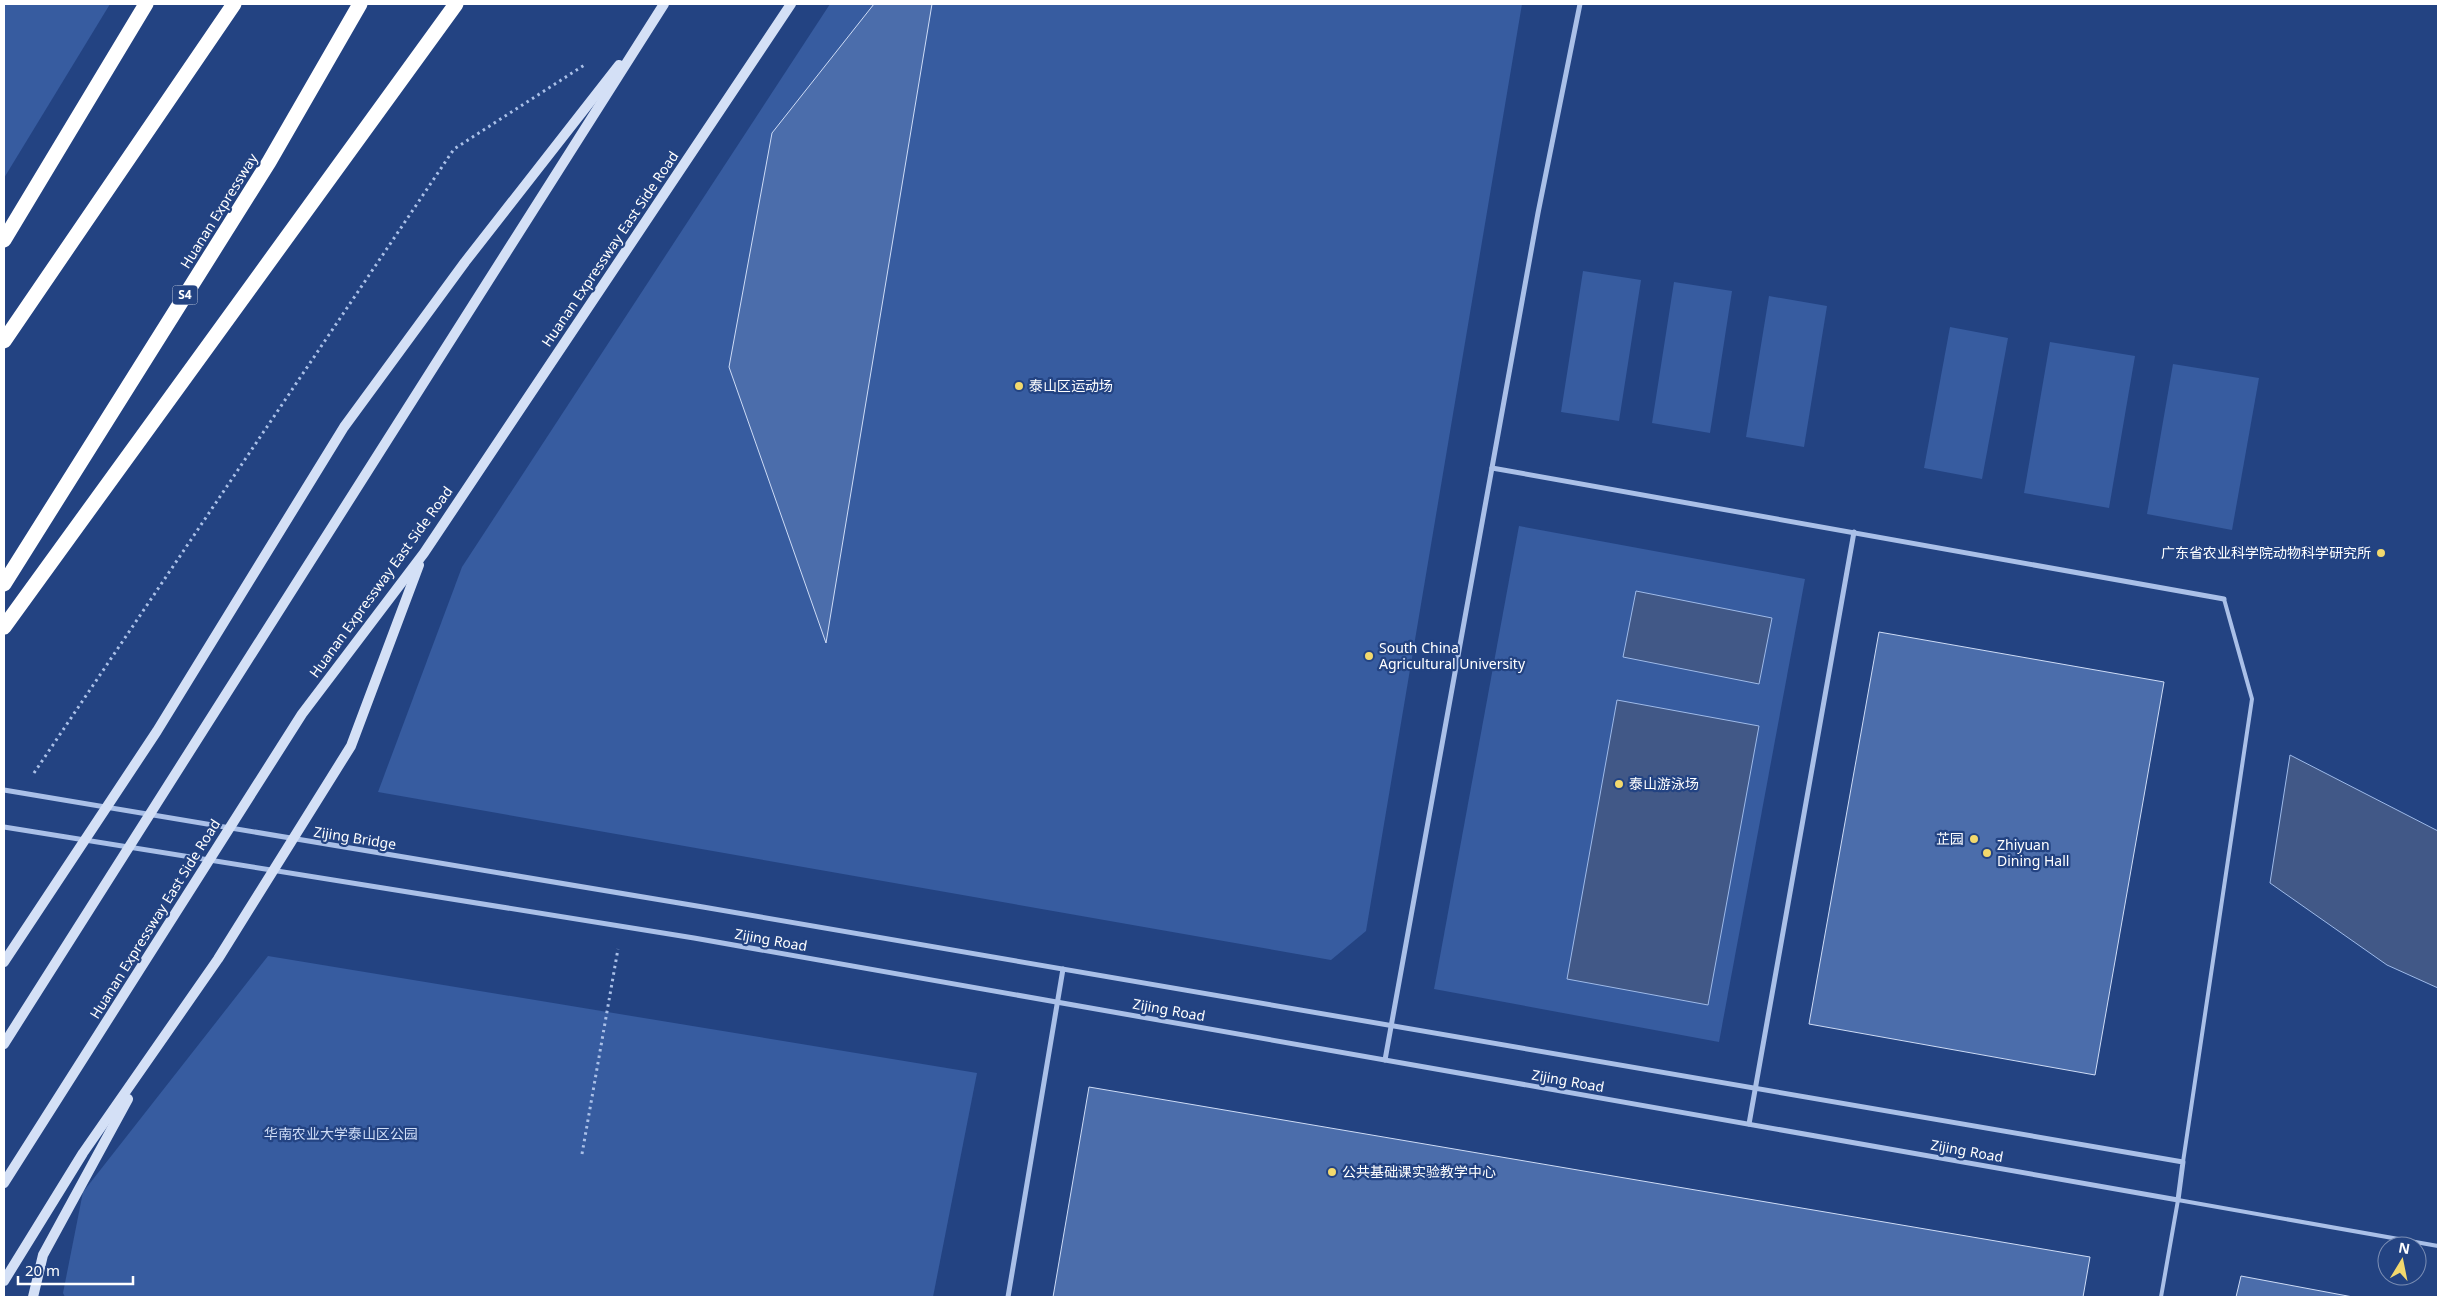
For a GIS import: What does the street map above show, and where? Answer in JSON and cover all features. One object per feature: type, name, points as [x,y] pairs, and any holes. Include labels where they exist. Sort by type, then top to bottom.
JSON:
[{"type":"highway","points":[[4,240],[146,4]]},
{"type":"highway","points":[[4,341],[234,4]]},
{"type":"highway","name":"Huanan Expressway","points":[[4,584],[269,162],[360,4]]},
{"type":"highway","points":[[4,627],[456,4]]},
{"type":"street","points":[[4,1044],[664,4]]},
{"type":"street","name":"Huanan Expressway East Side Road","points":[[4,1183],[302,714],[424,553],[791,4]]},
{"type":"street","points":[[1385,1060],[1538,213],[1580,4]]},
{"type":"street","points":[[4,962],[157,731],[344,427],[464,262],[656,19]]},
{"type":"street","points":[[1492,468],[2224,598]]},
{"type":"street","points":[[1749,1124],[1854,532]]},
{"type":"street","points":[[4,1281],[82,1153],[150,1059],[218,959],[351,746],[424,553]]},
{"type":"street","name":"Zijing Bridge","points":[[4,790],[703,907]]},
{"type":"street","points":[[4,826],[622,926]]},
{"type":"street","name":"Zijing Road","points":[[703,907],[2183,1162]]},
{"type":"street","name":"Zijing Road","points":[[622,926],[2178,1200]]},
{"type":"street","points":[[1008,1297],[1063,969]]},
{"type":"street","points":[[33,1297],[43,1255],[150,1059]]},
{"type":"street","points":[[2178,1200],[2183,1162]]},
{"type":"lane","points":[[2183,1162],[2252,699],[2224,598]]},
{"type":"lane","points":[[2161,1297],[2178,1200]]},
{"type":"lane","name":"Zijing Road","points":[[2178,1200],[2438,1246]]},
{"type":"path","points":[[32,776],[454,149],[588,62]]},
{"type":"path","points":[[582,1154],[622,926]]},
{"type":"green space","points":[[4,4],[110,4],[4,178]]},
{"type":"green space","name":"泰山区运动场","points":[[830,4],[1522,4],[1366,931],[1331,960],[378,792],[462,567]]},
{"type":"green space","points":[[1583,271],[1641,280],[1619,421],[1561,412]]},
{"type":"green space","points":[[1674,282],[1732,291],[1710,433],[1652,423]]},
{"type":"green space","points":[[1769,296],[1827,306],[1804,447],[1746,437]]},
{"type":"green space","points":[[1950,327],[2008,338],[1982,479],[1924,468]]},
{"type":"green space","points":[[2050,342],[2135,356],[2109,508],[2024,493]]},
{"type":"green space","points":[[2173,364],[2259,378],[2232,530],[2147,514]]},
{"type":"green space","name":"泰山游泳场","points":[[1519,526],[1805,579],[1719,1042],[1434,989]]},
{"type":"green space","name":"华南农业大学泰山区公园","points":[[268,956],[977,1073],[933,1297],[65,1297],[63,1293],[83,1192]]},
{"type":"shaded area","points":[[1636,591],[1772,618],[1759,684],[1623,657]]},
{"type":"shaded area","points":[[1617,700],[1759,726],[1708,1005],[1567,979]]},
{"type":"shaded area","points":[[2290,755],[2438,831],[2438,988],[2387,965],[2270,883]]},
{"type":"building","points":[[874,4],[932,4],[826,643],[729,367],[772,133]]},
{"type":"building","name":"Zhiyuan Dining Hall","points":[[1879,632],[2164,682],[2095,1075],[1809,1024]]},
{"type":"building","name":"公共基础课实验教学中心","points":[[1089,1087],[2090,1257],[2083,1297],[1053,1297]]},
{"type":"building","points":[[2241,1276],[2353,1297],[2236,1297]]},
{"type":"place","name":"泰山区运动场","points":[[1019,386]]},
{"type":"place","name":"广东省农业科学院动物科学研究所","points":[[2381,553]]},
{"type":"place","name":"South China Agricultural University","points":[[1369,656]]},
{"type":"place","name":"泰山游泳场","points":[[1619,784]]},
{"type":"place","name":"芷园","points":[[1974,839]]},
{"type":"place","name":"Zhiyuan Dining Hall","points":[[1987,853]]},
{"type":"place","name":"公共基础课实验教学中心","points":[[1332,1172]]}]
